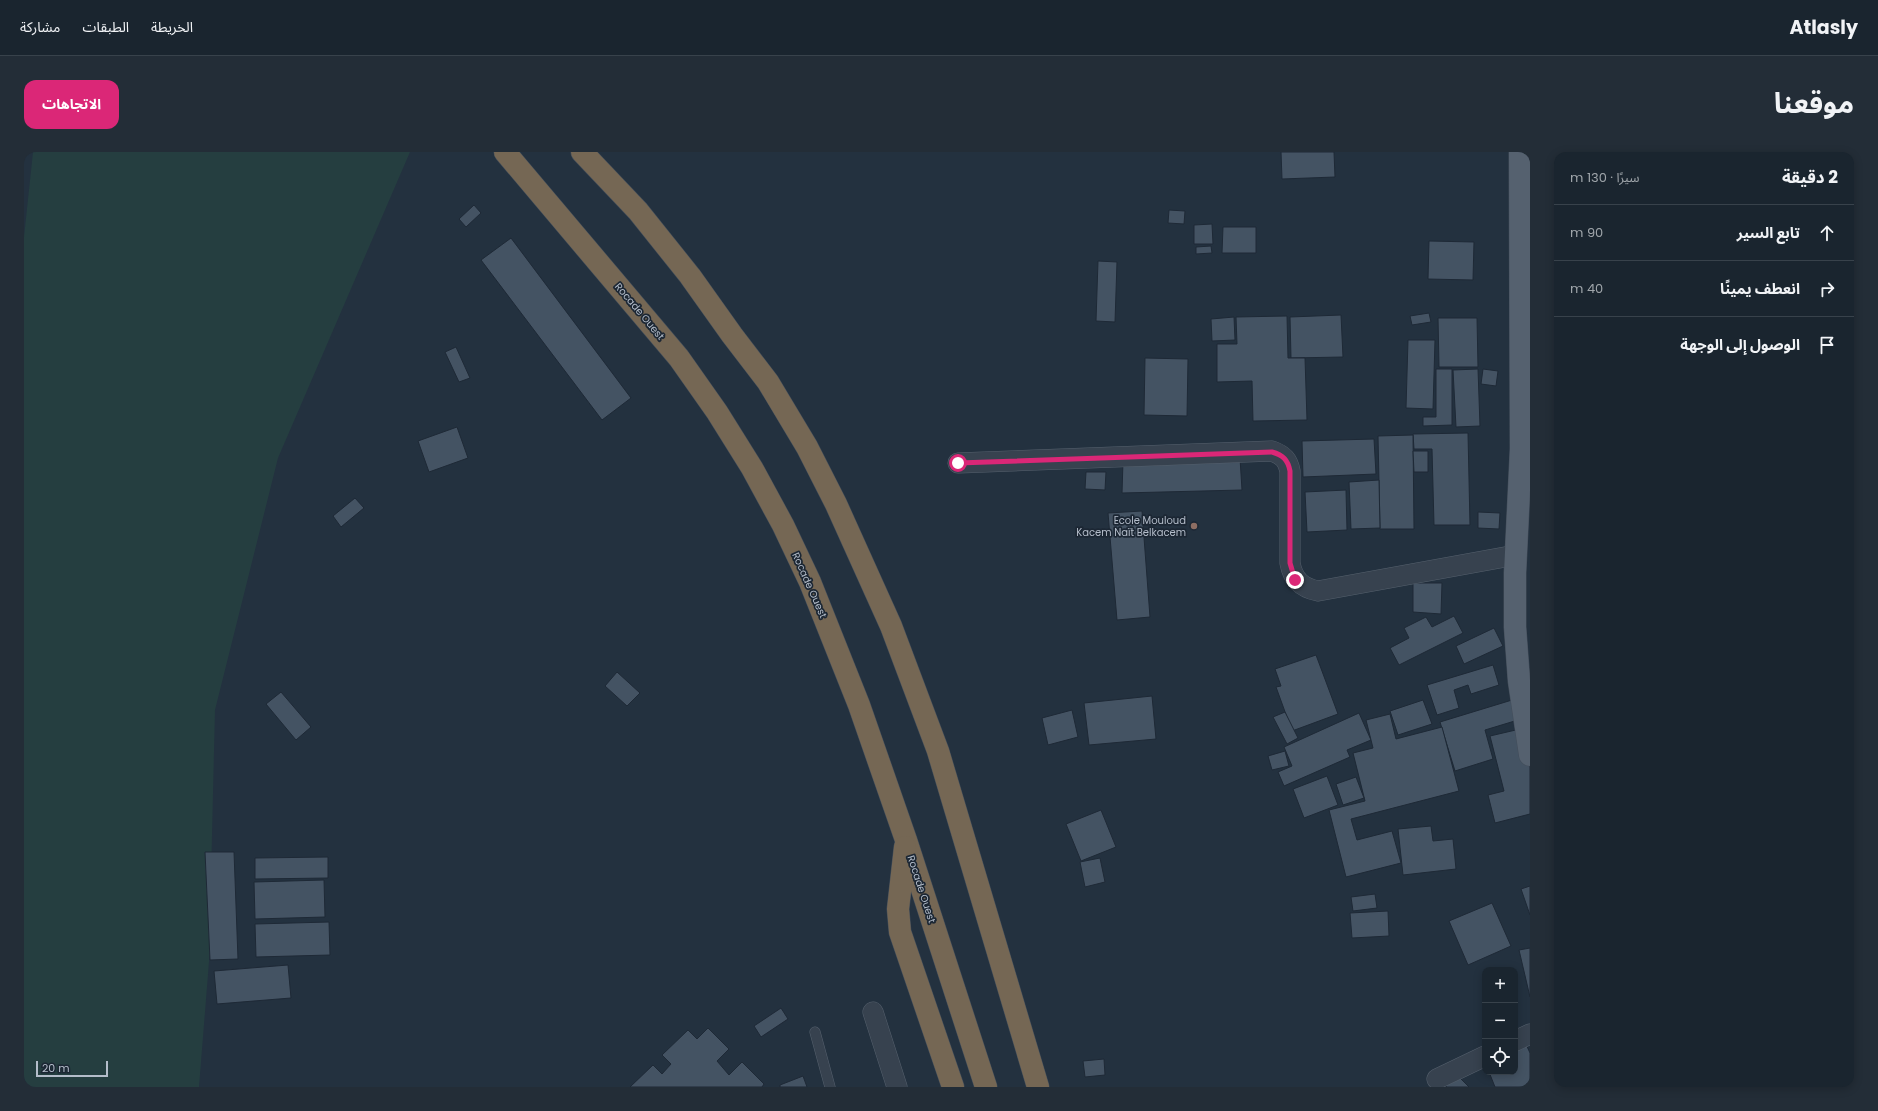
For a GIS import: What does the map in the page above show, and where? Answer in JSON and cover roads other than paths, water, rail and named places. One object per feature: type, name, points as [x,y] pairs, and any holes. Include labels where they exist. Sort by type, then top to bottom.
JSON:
[{"type":"highway","points":[[582,152],[638,211],[690,276],[768,382],[807,447],[836,504],[891,626],[938,751],[1038,1087]]},
{"type":"highway","name":"Rocade Ouest","points":[[512,160],[679,358],[717,412],[752,468],[783,525],[816,596],[859,705],[906,840],[986,1087]]},
{"type":"highway","points":[[906,840],[898,909],[900,932],[953,1087]]},
{"type":"main road","points":[[1520,152],[1521,387],[1516,555],[1516,627],[1518,673],[1530,755]]},
{"type":"street","points":[[958,463],[1272,452],[1278,454],[1289,464],[1290,471],[1291,572],[1302,586],[1318,591],[1516,555]]},
{"type":"street","points":[[873,1012],[897,1087]]},
{"type":"street","points":[[1518,1040],[1530,1034]]},
{"type":"street","points":[[1438,1079],[1482,1057]]},
{"type":"lane","points":[[815,1032],[830,1087]]},
{"type":"place","name":"Ecole Mouloud Kacem Naït Belkacem","points":[[1194,526]]}]
